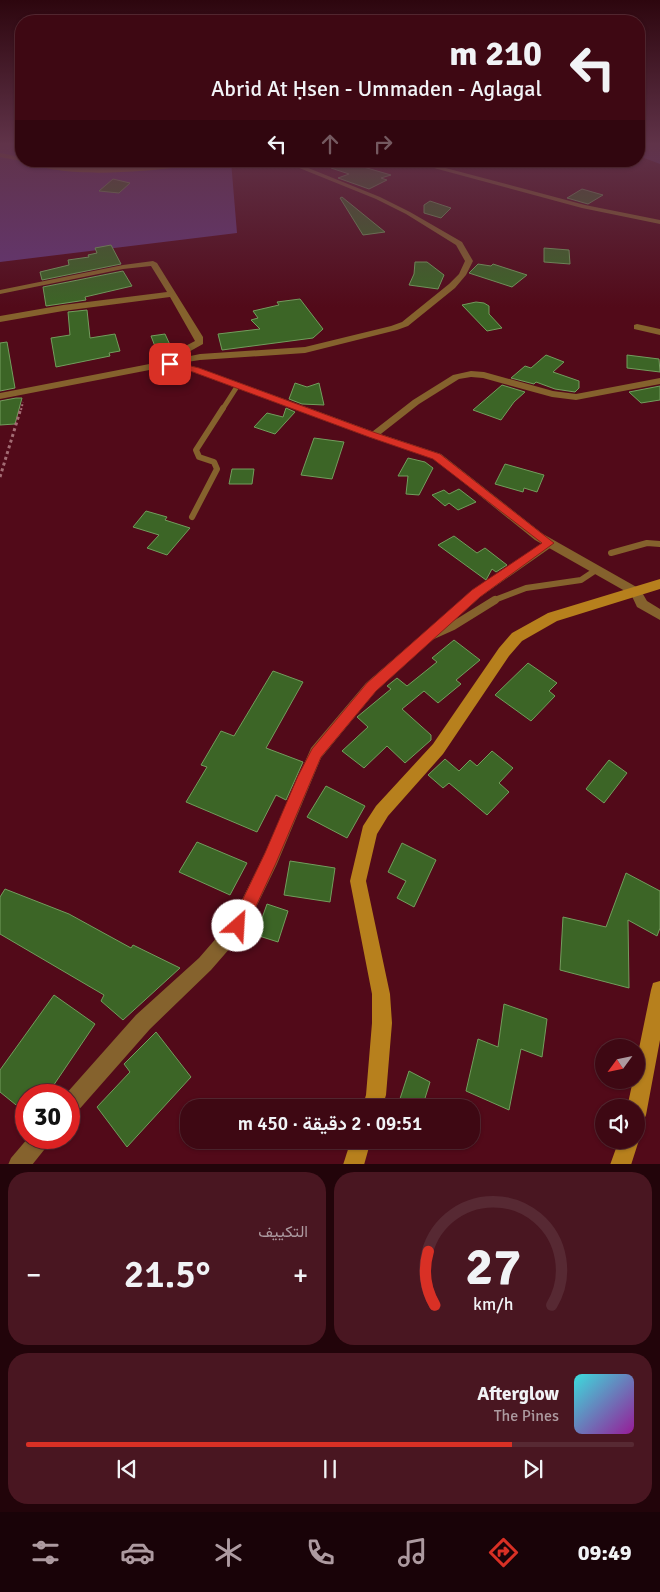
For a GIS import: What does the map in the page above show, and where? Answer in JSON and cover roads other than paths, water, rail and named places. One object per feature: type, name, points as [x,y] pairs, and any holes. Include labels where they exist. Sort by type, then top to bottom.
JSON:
[{"type":"main road","points":[[375,1099],[382,1023],[381,994],[360,902],[358,881],[369,831],[382,811],[438,748],[504,652],[517,637],[553,617],[660,584]]},
{"type":"main road","points":[[639,1099],[660,990]]},
{"type":"main road","points":[[353,1164],[358,1149]]},
{"type":"main road","points":[[620,1164],[625,1149]]},
{"type":"street","points":[[0,396],[200,357],[305,350],[405,324],[452,286],[462,275],[469,261],[459,244],[434,228],[379,198]]},
{"type":"street","points":[[551,198],[660,222]]},
{"type":"street","points":[[0,292],[123,267],[152,263],[173,294],[199,337],[200,342],[178,352],[172,357],[170,364]]},
{"type":"street","points":[[0,320],[63,308],[173,294]]},
{"type":"street","points":[[637,327],[660,332]]},
{"type":"street","points":[[170,364],[196,370],[373,435],[437,456],[549,543],[636,592],[642,604],[660,614]]},
{"type":"street","points":[[373,435],[416,402],[456,377],[471,374],[484,375],[552,394],[576,397],[660,381]]},
{"type":"street","points":[[80,1093],[143,1022],[205,964],[238,926],[271,858],[316,753],[371,687],[432,635],[476,594],[549,543]]},
{"type":"street","points":[[18,1164],[32,1149]]},
{"type":"lane","points":[[192,517],[216,469],[214,462],[199,457],[196,454],[196,450],[238,385]]},
{"type":"lane","points":[[611,553],[648,543],[660,544]]},
{"type":"lane","points":[[432,635],[447,631],[483,606],[506,596],[539,585],[571,582],[593,574],[596,570]]}]
